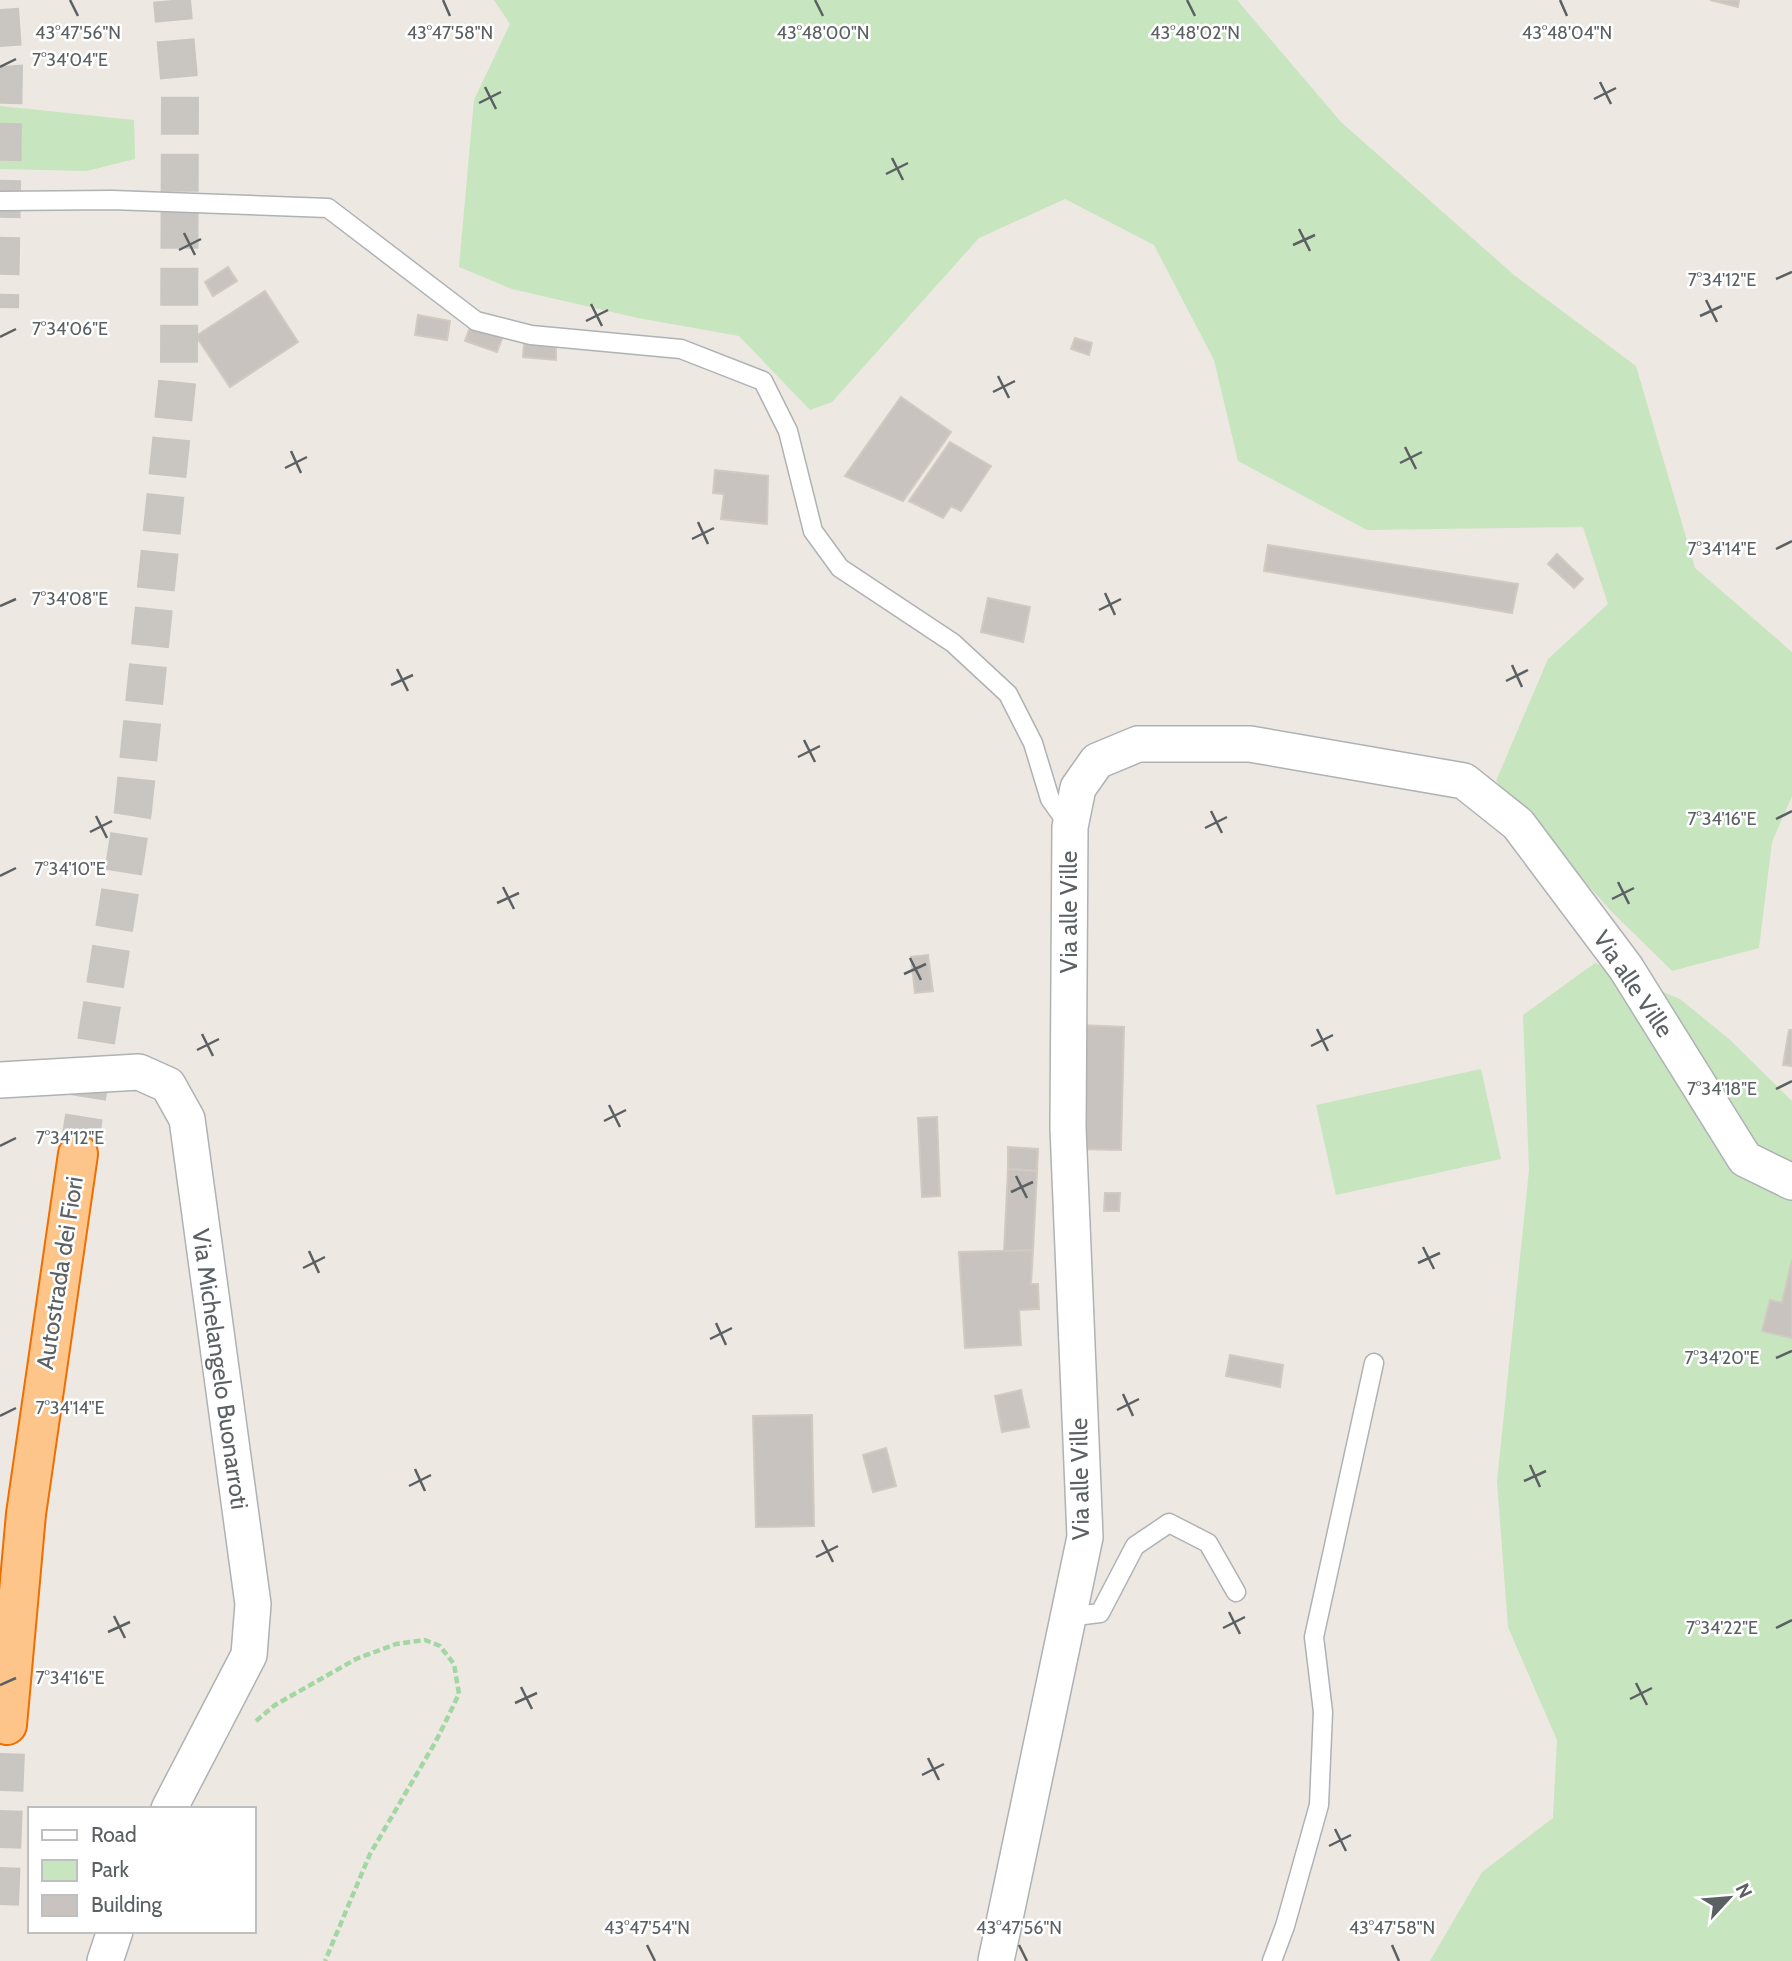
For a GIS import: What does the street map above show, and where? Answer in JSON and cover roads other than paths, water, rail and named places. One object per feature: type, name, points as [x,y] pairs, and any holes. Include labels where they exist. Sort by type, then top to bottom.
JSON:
[{"type":"highway","name":"Autostrada dei Fiori","points":[[7,1725],[28,1502],[78,1154]]},
{"type":"street","name":"Via alle Ville","points":[[996,1961],[1085,1537],[1068,1128],[1070,827],[1078,788],[1097,761],[1138,744],[1250,744],[1464,781],[1518,824],[1626,968],[1745,1160],[1792,1182]]},
{"type":"street","name":"Via Michelangelo Buonarroti","points":[[0,1080],[139,1072],[168,1085],[187,1119],[253,1604],[249,1654],[170,1807]]},
{"type":"street","points":[[105,1961],[114,1933]]},
{"type":"lane","points":[[0,201],[112,200],[328,208],[476,321],[531,335],[681,349],[763,381],[788,431],[813,531],[840,568],[953,643],[1008,694],[1033,743],[1049,799],[1070,827]]},
{"type":"lane","points":[[1272,1961],[1285,1926],[1319,1805],[1323,1712],[1314,1637],[1374,1363]]},
{"type":"lane","points":[[1068,1617],[1100,1613],[1135,1546],[1170,1523],[1208,1543],[1236,1592]]},
{"type":"tunnel","points":[[78,1154],[133,811],[179,364],[180,90],[172,0]]},
{"type":"tunnel","points":[[0,9],[4,66],[0,308]]},
{"type":"tunnel","points":[[0,1905],[7,1725]]}]
